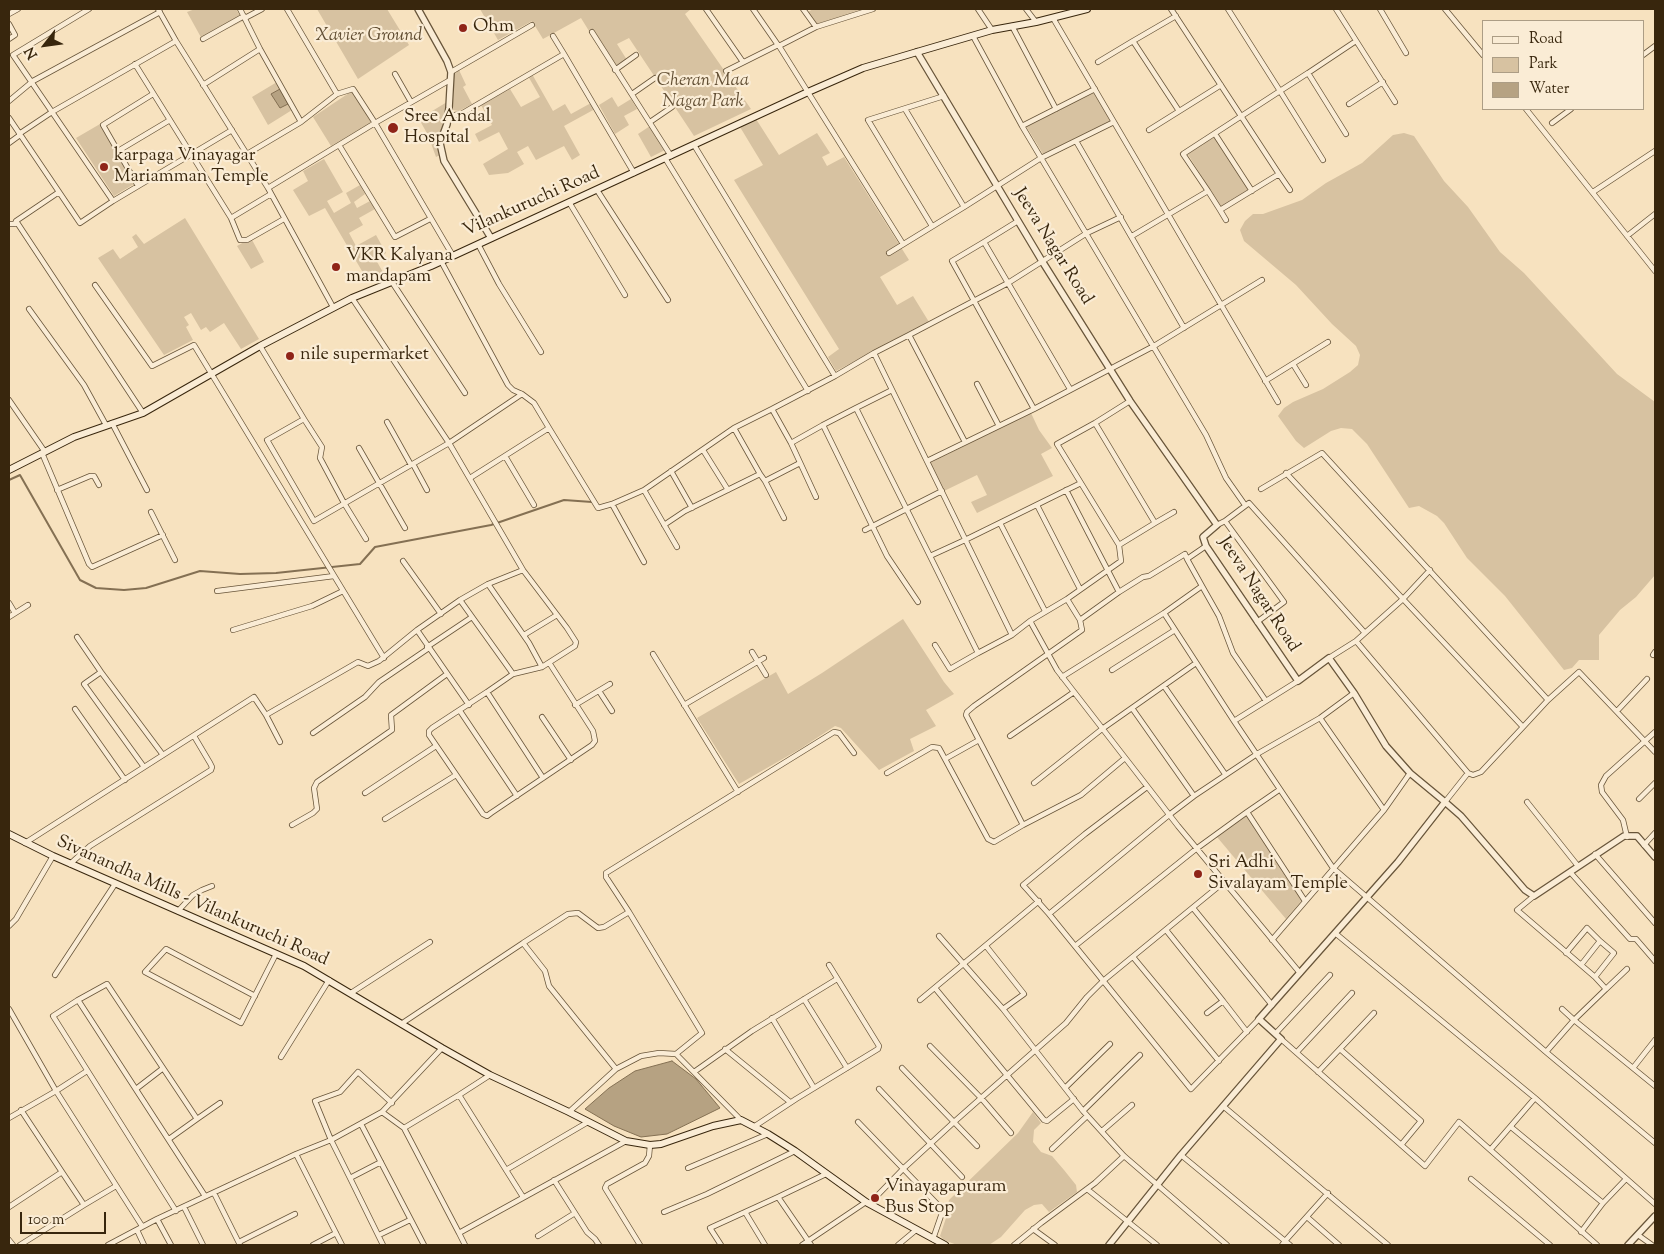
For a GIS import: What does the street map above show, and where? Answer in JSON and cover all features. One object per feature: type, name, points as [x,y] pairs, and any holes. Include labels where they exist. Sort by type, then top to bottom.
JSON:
[{"type":"main road","name":"Vilankuruchi Road","points":[[9,468],[74,437],[143,413],[260,346],[352,298],[453,256],[863,68],[992,30],[1036,22],[1087,9]]},
{"type":"main road","name":"Sivanandha Mills - Vilankuruchi Road","points":[[10,836],[304,966],[490,1075],[570,1112],[626,1141],[650,1145],[661,1144],[714,1126],[741,1120]]},
{"type":"main road","points":[[741,1120],[755,1126],[795,1151],[868,1203],[945,1245]]},
{"type":"street","points":[[9,14],[18,9]]},
{"type":"street","points":[[88,9],[11,56],[33,81],[113,201]]},
{"type":"street","points":[[240,9],[301,122]]},
{"type":"street","points":[[203,39],[262,9]]},
{"type":"street","points":[[287,9],[337,94]]},
{"type":"street","points":[[418,9],[447,61],[451,72],[448,116],[440,143],[444,161],[491,238]]},
{"type":"street","points":[[706,9],[743,62]]},
{"type":"street","points":[[753,9],[778,45],[903,244]]},
{"type":"street","points":[[811,9],[805,10],[816,27]]},
{"type":"street","points":[[726,71],[816,27],[873,9]]},
{"type":"street","points":[[978,9],[992,30]]},
{"type":"street","points":[[1026,9],[1036,22]]},
{"type":"street","points":[[1171,9],[1290,190]]},
{"type":"street","points":[[1228,9],[1323,160]]},
{"type":"street","points":[[1336,9],[1395,102]]},
{"type":"street","points":[[1380,9],[1406,53]]},
{"type":"street","points":[[1446,9],[1482,54]]},
{"type":"street","points":[[9,101],[33,81],[159,10],[176,41],[268,188],[333,307]]},
{"type":"street","points":[[1098,62],[1176,16]]},
{"type":"street","points":[[1053,18],[1278,402]]},
{"type":"street","points":[[9,24],[15,35],[9,39]]},
{"type":"street","points":[[451,72],[532,25]]},
{"type":"street","points":[[1012,26],[1056,109]]},
{"type":"street","points":[[592,32],[650,122],[668,157],[808,391]]},
{"type":"street","points":[[554,36],[634,173]]},
{"type":"street","points":[[973,36],[1022,126],[1206,435],[1226,478],[1245,505]]},
{"type":"street","points":[[9,143],[52,112],[176,41]]},
{"type":"street","points":[[1133,41],[1179,111]]},
{"type":"street","points":[[1226,220],[1183,154],[1356,41]]},
{"type":"street","points":[[1644,54],[1655,46]]},
{"type":"street","points":[[203,85],[260,49]]},
{"type":"street","name":"Jeeva Nagar Road","points":[[917,52],[1018,222],[1130,401],[1217,525],[1203,537],[1206,546],[1257,622],[1298,681],[1329,658]]},
{"type":"street","points":[[448,116],[461,114],[564,54]]},
{"type":"street","points":[[615,70],[636,55]]},
{"type":"street","points":[[135,64],[231,218],[240,240],[247,240],[284,219]]},
{"type":"street","points":[[1308,73],[1346,134]]},
{"type":"street","points":[[395,74],[411,102]]},
{"type":"street","points":[[632,94],[655,78]]},
{"type":"street","points":[[268,188],[450,80]]},
{"type":"street","points":[[1348,104],[1383,82]]},
{"type":"street","points":[[1149,130],[1221,85]]},
{"type":"street","points":[[247,154],[301,122],[337,94],[353,88],[453,256]]},
{"type":"street","points":[[1022,126],[1095,89]]},
{"type":"street","points":[[138,186],[103,125],[153,94]]},
{"type":"street","points":[[932,226],[868,120],[944,96]]},
{"type":"street","points":[[650,122],[672,107]]},
{"type":"street","points":[[904,109],[964,207]]},
{"type":"street","points":[[1527,110],[1655,271]]},
{"type":"street","points":[[1552,123],[1570,110]]},
{"type":"street","points":[[9,118],[80,223],[113,201],[232,130]]},
{"type":"street","points":[[118,151],[170,120]]},
{"type":"street","points":[[889,253],[1041,158],[1114,122]]},
{"type":"street","points":[[1216,134],[1252,191]]},
{"type":"street","points":[[1076,141],[1184,328]]},
{"type":"street","points":[[339,145],[395,237],[430,218]]},
{"type":"street","points":[[694,145],[835,376]]},
{"type":"street","points":[[1593,192],[1655,151]]},
{"type":"street","points":[[1220,210],[1280,174]]},
{"type":"street","points":[[597,190],[668,300]]},
{"type":"street","points":[[1132,236],[1208,191]]},
{"type":"street","points":[[9,224],[15,224],[16,221],[59,192]]},
{"type":"street","points":[[231,218],[271,194]]},
{"type":"street","points":[[569,202],[625,295]]},
{"type":"street","points":[[1627,236],[1655,214]]},
{"type":"street","points":[[441,261],[508,385],[534,403],[598,508],[644,490],[734,428],[808,391],[874,353],[1008,283],[1087,233],[1121,217]]},
{"type":"street","points":[[16,221],[143,413]]},
{"type":"street","points":[[1018,222],[952,261],[1034,409]]},
{"type":"street","points":[[984,242],[1070,389]]},
{"type":"street","points":[[478,244],[499,284],[541,352]]},
{"type":"street","points":[[927,461],[1034,409],[1154,346],[1262,280]]},
{"type":"street","points":[[392,282],[465,393]]},
{"type":"street","points":[[95,285],[152,366],[194,345],[384,658]]},
{"type":"street","points":[[352,298],[449,443],[523,570],[576,642],[575,646],[550,664],[513,674],[430,731],[429,735],[436,746],[483,814],[487,816]]},
{"type":"street","points":[[29,309],[84,385],[147,490]]},
{"type":"street","points":[[909,335],[965,442]]},
{"type":"street","points":[[1265,381],[1328,342]]},
{"type":"street","points":[[260,346],[322,447],[320,458],[366,539]]},
{"type":"street","points":[[874,353],[1012,635]]},
{"type":"street","points":[[1293,364],[1306,385]]},
{"type":"street","points":[[977,384],[999,426]]},
{"type":"street","points":[[790,443],[892,390]]},
{"type":"street","points":[[304,419],[267,440],[314,521],[449,443],[522,394]]},
{"type":"street","points":[[9,400],[43,453],[57,490],[92,567],[163,536]]},
{"type":"street","points":[[935,645],[950,668],[1012,635],[1121,561],[1119,544],[1056,444],[1130,401]]},
{"type":"street","points":[[856,408],[978,653]]},
{"type":"street","points":[[772,409],[816,497]]},
{"type":"street","points":[[387,422],[427,490]]},
{"type":"street","points":[[1095,423],[1155,524]]},
{"type":"street","points":[[823,425],[887,556],[918,602]]},
{"type":"street","points":[[470,478],[549,428]]},
{"type":"street","points":[[734,428],[784,518]]},
{"type":"street","points":[[359,448],[405,528]]},
{"type":"street","points":[[703,450],[728,490]]},
{"type":"street","points":[[1261,488],[1322,453],[1548,700]]},
{"type":"street","points":[[505,456],[534,504]]},
{"type":"street","points":[[765,482],[800,463]]},
{"type":"street","points":[[670,471],[692,508]]},
{"type":"street","points":[[1286,473],[1523,727]]},
{"type":"street","points":[[664,525],[692,508],[760,474]]},
{"type":"street","points":[[57,490],[90,476],[94,476],[99,485]]},
{"type":"street","points":[[930,556],[1081,482]]},
{"type":"street","points":[[644,490],[677,547]]},
{"type":"street","points":[[1066,490],[1119,592]]},
{"type":"street","points":[[864,530],[942,491]]},
{"type":"street","points":[[1217,525],[1249,503],[1365,633]]},
{"type":"street","points":[[612,504],[644,562]]},
{"type":"street","points":[[1037,505],[1080,589]]},
{"type":"street","points":[[152,512],[175,560]]},
{"type":"street","points":[[1119,544],[1174,512]]},
{"type":"street","points":[[1225,521],[1284,602],[1257,622]]},
{"type":"street","points":[[1000,523],[1045,611]]},
{"type":"street","points":[[1187,559],[1206,546]]},
{"type":"street","points":[[1080,620],[1142,576],[1149,576],[1185,554],[1219,616],[1233,652],[1266,701]]},
{"type":"street","points":[[403,561],[441,614]]},
{"type":"street","points":[[266,716],[358,662],[368,666],[384,658],[417,630],[460,600],[488,584],[523,570]]},
{"type":"street","points":[[1430,570],[1403,599],[1356,641],[1329,658],[1354,693],[1386,746],[1410,773],[1461,816],[1525,890],[1534,896]]},
{"type":"street","points":[[217,591],[334,576]]},
{"type":"street","points":[[488,584],[524,635],[542,667]]},
{"type":"street","points":[[1062,677],[1202,586]]},
{"type":"street","points":[[233,630],[312,606],[343,591]]},
{"type":"street","points":[[1023,825],[966,715],[967,712],[1082,630],[1080,620],[1067,599]]},
{"type":"street","points":[[460,600],[513,674]]},
{"type":"street","points":[[9,603],[15,613]]},
{"type":"street","points":[[9,617],[28,605]]},
{"type":"street","points":[[1164,612],[1279,790],[1334,868],[1546,1052],[1655,1142]]},
{"type":"street","points":[[524,635],[557,615]]},
{"type":"street","points":[[313,733],[365,697],[378,682],[472,617]]},
{"type":"street","points":[[1030,621],[1047,654],[1062,677],[1196,849],[1300,973]]},
{"type":"street","points":[[417,630],[469,705]]},
{"type":"street","points":[[1112,670],[1175,630]]},
{"type":"street","points":[[77,637],[163,755]]},
{"type":"street","points":[[1356,641],[1468,773],[1473,775],[1481,772],[1548,700],[1579,672],[1655,752]]},
{"type":"street","points":[[752,652],[766,675]]},
{"type":"street","points":[[653,654],[738,792]]},
{"type":"street","points":[[684,705],[764,658]]},
{"type":"street","points":[[1034,782],[1102,729],[1196,663]]},
{"type":"street","points":[[482,819],[595,742],[593,731],[550,664]]},
{"type":"street","points":[[101,672],[84,684],[144,767]]},
{"type":"street","points":[[292,826],[317,809],[314,788],[317,782],[392,730],[392,715],[447,674]]},
{"type":"street","points":[[1617,711],[1647,679]]},
{"type":"street","points":[[1234,721],[1298,681]]},
{"type":"street","points":[[575,705],[610,684]]},
{"type":"street","points":[[1164,686],[1225,774]]},
{"type":"street","points":[[599,691],[612,711]]},
{"type":"street","points":[[488,692],[543,778]]},
{"type":"street","points":[[1010,736],[1074,692]]},
{"type":"street","points":[[1049,914],[1169,814],[1225,774],[1320,718],[1354,693]]},
{"type":"street","points":[[25,843],[254,697],[280,742]]},
{"type":"street","points":[[75,708],[125,780]]},
{"type":"street","points":[[1132,708],[1194,796]]},
{"type":"street","points":[[460,711],[517,796]]},
{"type":"street","points":[[542,717],[570,760]]},
{"type":"street","points":[[1320,718],[1384,810]]},
{"type":"street","points":[[570,1112],[616,1069],[641,1056],[659,1053],[676,1054],[702,1034],[606,877],[606,873],[834,732],[839,733],[854,753]]},
{"type":"street","points":[[1627,836],[1623,820],[1602,792],[1600,784],[1606,776],[1655,732]]},
{"type":"street","points":[[70,864],[90,846],[211,770],[210,763],[194,736]]},
{"type":"street","points":[[945,759],[979,740]]},
{"type":"street","points":[[365,792],[436,746]]},
{"type":"street","points":[[887,773],[932,747],[938,748],[988,839],[994,842],[1081,796],[1125,758]]},
{"type":"street","points":[[1272,940],[1384,810],[1410,773]]},
{"type":"street","points":[[1147,787],[1085,834],[1023,885],[1039,901],[1191,1089],[1272,1005],[1398,862],[1468,773]]},
{"type":"street","points":[[385,819],[456,775]]},
{"type":"street","points":[[1639,799],[1655,783]]},
{"type":"street","points":[[1075,946],[1196,849],[1279,790]]},
{"type":"street","points":[[1527,802],[1578,866]]},
{"type":"street","points":[[1247,812],[1305,901]]},
{"type":"street","points":[[1644,845],[1655,833]]},
{"type":"street","points":[[1606,988],[1596,977],[1517,910],[1534,896],[1624,836],[1637,836],[1655,857]]},
{"type":"street","points":[[1595,854],[1655,923]]},
{"type":"street","points":[[10,923],[16,919],[53,856]]},
{"type":"street","points":[[1570,872],[1630,939],[1636,940],[1655,961],[1655,967]]},
{"type":"street","points":[[802,1245],[810,1243],[868,1203],[954,1122],[1066,1022],[1087,997],[1104,981],[1224,882]]},
{"type":"street","points":[[55,975],[116,884]]},
{"type":"street","points":[[178,911],[193,895],[212,886]]},
{"type":"street","points":[[920,1000],[1039,901]]},
{"type":"street","points":[[1193,908],[1272,1005]]},
{"type":"street","points":[[401,1024],[568,914],[578,913],[598,928],[604,927],[629,912]]},
{"type":"street","points":[[1566,953],[1587,928],[1614,953],[1596,977]]},
{"type":"street","points":[[1166,930],[1247,1032]]},
{"type":"street","points":[[1335,933],[1534,1098],[1655,1204]]},
{"type":"street","points":[[939,936],[1036,1049],[1087,1116],[1124,1156],[1228,1245]]},
{"type":"street","points":[[1581,965],[1600,941]]},
{"type":"street","points":[[351,993],[430,942]]},
{"type":"street","points":[[524,943],[545,971],[549,986],[616,1069]]},
{"type":"street","points":[[986,946],[1024,994],[1003,1009]]},
{"type":"street","points":[[255,996],[166,949],[145,972],[241,1023],[255,996],[276,954]]},
{"type":"street","points":[[1133,957],[1219,1061]]},
{"type":"street","points":[[755,1126],[790,1102],[878,1049],[878,1046],[829,965]]},
{"type":"street","points":[[1546,1052],[1574,1020],[1626,969]]},
{"type":"street","points":[[1276,1033],[1330,975]]},
{"type":"street","points":[[694,1072],[772,1018],[837,978]]},
{"type":"street","points":[[282,1057],[329,980]]},
{"type":"street","points":[[176,1211],[52,1016],[107,984],[197,1119]]},
{"type":"street","points":[[935,988],[1044,1120],[1047,1121],[1074,1099]]},
{"type":"street","points":[[1297,1052],[1352,993]]},
{"type":"street","points":[[804,999],[847,1068]]},
{"type":"street","points":[[78,1000],[205,1196]]},
{"type":"street","points":[[1207,1013],[1223,1001]]},
{"type":"street","points":[[9,1009],[56,1091],[142,1226]]},
{"type":"street","points":[[1562,1009],[1655,1086]]},
{"type":"street","points":[[1318,1072],[1374,1013]]},
{"type":"street","points":[[772,1018],[814,1088]]},
{"type":"street","points":[[1259,1019],[1425,1166],[1459,1122],[1597,1245]]},
{"type":"street","points":[[1109,1245],[1180,1155],[1281,1039]]},
{"type":"street","points":[[1633,1068],[1655,1040]]},
{"type":"street","points":[[1065,1088],[1110,1044]]},
{"type":"street","points":[[930,1046],[982,1099],[1011,1133]]},
{"type":"street","points":[[108,1245],[142,1226],[205,1196],[331,1140],[382,1112],[442,1048]]},
{"type":"street","points":[[726,1049],[790,1102]]},
{"type":"street","points":[[1340,1049],[1421,1121],[1401,1145]]},
{"type":"street","points":[[676,1054],[741,1120]]},
{"type":"street","points":[[1083,1110],[1140,1055]]},
{"type":"street","points":[[902,1068],[977,1146]]},
{"type":"street","points":[[136,1089],[162,1069]]},
{"type":"street","points":[[9,1118],[87,1071]]},
{"type":"street","points":[[384,1245],[331,1140],[315,1101],[340,1092],[358,1072],[392,1103]]},
{"type":"street","points":[[404,1128],[490,1075]]},
{"type":"street","points":[[879,1089],[962,1177]]},
{"type":"street","points":[[459,1095],[523,1198]]},
{"type":"street","points":[[1491,1149],[1534,1098]]},
{"type":"street","points":[[169,1139],[220,1103]]},
{"type":"street","points":[[1102,1131],[1132,1105]]},
{"type":"street","points":[[1223,1106],[1388,1245]]},
{"type":"street","points":[[21,1110],[84,1205]]},
{"type":"street","points":[[382,1112],[404,1128],[465,1245]]},
{"type":"street","points":[[1052,1149],[1087,1116]]},
{"type":"street","points":[[506,1170],[588,1122]]},
{"type":"street","points":[[858,1122],[943,1210],[932,1239]]},
{"type":"street","points":[[361,1124],[424,1245]]},
{"type":"street","points":[[1511,1127],[1603,1203]]},
{"type":"street","points":[[688,1168],[768,1134]]},
{"type":"street","points":[[459,1233],[626,1141]]},
{"type":"street","points":[[640,1245],[605,1188],[607,1184],[645,1163],[649,1156],[650,1145]]},
{"type":"street","points":[[664,1212],[795,1151]]},
{"type":"street","points":[[296,1154],[342,1245]]},
{"type":"street","points":[[1180,1155],[1284,1243],[1290,1245]]},
{"type":"street","points":[[1014,1245],[1086,1189],[1124,1156]]},
{"type":"street","points":[[350,1178],[381,1162]]},
{"type":"street","points":[[9,1207],[62,1172]]},
{"type":"street","points":[[721,1245],[710,1228],[826,1174]]},
{"type":"street","points":[[1471,1179],[1550,1245]]},
{"type":"street","points":[[1581,1232],[1603,1203],[1626,1179]]},
{"type":"street","points":[[554,1180],[574,1213],[599,1245]]},
{"type":"street","points":[[20,1245],[116,1186]]},
{"type":"street","points":[[1086,1189],[1157,1245]]},
{"type":"street","points":[[214,1193],[240,1244],[295,1214]]},
{"type":"street","points":[[1284,1243],[1328,1193]]},
{"type":"street","points":[[778,1197],[810,1243]]},
{"type":"street","points":[[184,1207],[204,1245]]},
{"type":"street","points":[[745,1212],[765,1245]]},
{"type":"street","points":[[538,1236],[574,1213]]},
{"type":"street","points":[[1628,1245],[1655,1216]]},
{"type":"street","points":[[1307,1217],[1339,1245]]},
{"type":"street","points":[[157,1219],[171,1245]]},
{"type":"street","points":[[379,1234],[410,1220]]},
{"type":"street","points":[[1033,1229],[1054,1245]]},
{"type":"street","points":[[136,1230],[144,1245]]},
{"type":"street","points":[[898,1245],[916,1230]]},
{"type":"street","points":[[313,1245],[336,1234]]},
{"type":"street","points":[[1638,1235],[1652,1245]]},
{"type":"street","points":[[9,1240],[12,1245]]},
{"type":"green space","points":[[195,9],[236,9],[243,21],[203,41],[187,12]]},
{"type":"green space","name":"Xavier Ground","points":[[317,9],[387,9],[409,45],[358,79]]},
{"type":"green space","name":"Cheran Maa Nagar Park","points":[[480,9],[691,9],[685,14],[751,109],[694,136],[629,38],[617,44],[627,60],[617,66],[593,29],[589,31],[581,18],[543,39],[532,21],[498,40]]},
{"type":"green space","points":[[813,9],[862,9],[817,24],[808,12]]},
{"type":"green space","points":[[459,70],[466,85],[463,87],[472,104],[459,111],[453,110],[454,74]]},
{"type":"green space","points":[[532,74],[553,111],[565,104],[571,114],[591,103],[595,109],[564,126],[580,155],[572,160],[564,146],[536,160],[528,146],[517,152],[524,164],[508,173],[489,175],[483,164],[508,149],[499,132],[479,142],[475,134],[492,125],[481,105],[510,89],[521,107],[540,97],[528,76]]},
{"type":"green space","points":[[277,82],[292,110],[268,125],[252,97]]},
{"type":"green space","points":[[352,91],[371,122],[331,146],[313,117]]},
{"type":"green space","points":[[1094,93],[1111,121],[1043,154],[1026,126]]},
{"type":"green space","points":[[612,97],[618,107],[631,99],[637,109],[624,116],[629,125],[615,134],[599,105]]},
{"type":"green space","points":[[447,102],[444,124],[438,143],[440,155],[436,157],[428,135],[419,119]]},
{"type":"green space","points":[[756,119],[779,155],[817,133],[830,153],[822,157],[827,166],[844,157],[909,260],[880,277],[897,305],[913,296],[929,322],[836,371],[828,357],[839,349],[734,180],[763,165],[740,127]]},
{"type":"green space","points":[[100,124],[134,184],[114,196],[76,138]]},
{"type":"green space","points":[[650,126],[665,150],[651,157],[638,134]]},
{"type":"green space","points":[[1404,133],[1414,136],[1444,181],[1468,207],[1500,252],[1524,273],[1617,374],[1655,402],[1655,575],[1636,597],[1620,610],[1599,635],[1599,660],[1579,660],[1572,668],[1564,670],[1505,596],[1467,558],[1444,523],[1437,516],[1419,506],[1409,508],[1367,444],[1352,429],[1341,428],[1331,431],[1304,448],[1296,441],[1278,416],[1284,408],[1293,402],[1323,389],[1350,372],[1358,365],[1360,355],[1356,346],[1332,324],[1296,285],[1244,241],[1240,230],[1245,221],[1253,214],[1263,214],[1302,200],[1326,183],[1362,163],[1393,135]]},
{"type":"green space","points":[[1215,137],[1249,190],[1221,207],[1187,153]]},
{"type":"green space","points":[[324,159],[343,192],[327,201],[334,213],[351,203],[346,193],[360,185],[365,194],[354,202],[357,208],[370,201],[375,209],[359,218],[363,225],[349,233],[356,246],[376,235],[386,253],[376,260],[384,274],[369,283],[325,208],[309,216],[293,190],[308,181],[303,171]]},
{"type":"green space","points":[[185,218],[259,339],[241,349],[224,323],[210,332],[206,327],[201,330],[191,313],[184,317],[189,325],[186,327],[193,340],[164,355],[98,258],[113,249],[120,259],[138,247],[132,237],[136,234],[144,244]]},
{"type":"green space","points":[[251,238],[264,262],[251,269],[237,246]]},
{"type":"green space","points":[[1031,413],[1039,430],[1052,448],[1041,454],[1053,476],[977,513],[971,502],[987,495],[977,475],[944,491],[930,463]]},
{"type":"green space","points":[[903,619],[944,682],[954,694],[926,710],[936,726],[910,739],[914,751],[879,770],[841,728],[835,726],[800,749],[739,784],[697,718],[776,672],[788,694]]},
{"type":"green space","points":[[1246,815],[1302,900],[1286,919],[1217,837]]},
{"type":"green space","points":[[1033,1112],[1041,1123],[1034,1130],[1033,1142],[1041,1152],[1052,1156],[1076,1185],[1077,1192],[1049,1212],[1042,1204],[1034,1205],[1025,1210],[1001,1237],[989,1245],[957,1245],[944,1240],[940,1236],[947,1215],[949,1200],[1018,1133]]},
{"type":"water","points":[[280,89],[288,104],[280,108],[271,94]]},
{"type":"water","points":[[672,1061],[696,1079],[720,1108],[667,1134],[641,1137],[614,1126],[585,1109],[609,1088],[635,1071]]},
{"type":"waterway","points":[[9,480],[20,475],[80,580],[96,588],[124,590],[146,588],[200,571],[240,574],[276,573],[360,564],[375,547],[491,525],[564,500],[592,502]]},
{"type":"place","name":"Ohm","points":[[463,28]]},
{"type":"place","name":"Sree Andal Hospital","points":[[393,128]]},
{"type":"place","name":"karpaga Vinayagar Mariamman Temple","points":[[104,167]]},
{"type":"place","name":"VKR Kalyana mandapam","points":[[336,267]]},
{"type":"place","name":"nile supermarket","points":[[290,356]]},
{"type":"place","name":"Sri Adhi Sivalayam Temple","points":[[1198,874]]},
{"type":"place","name":"Vinayagapuram Bus Stop","points":[[875,1198]]}]
